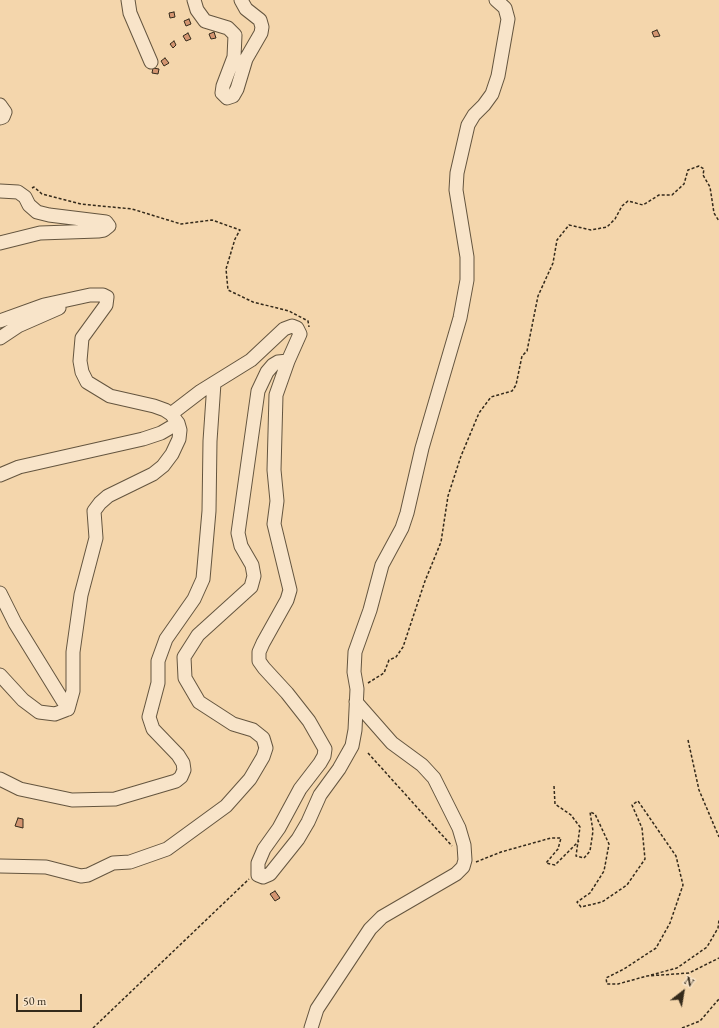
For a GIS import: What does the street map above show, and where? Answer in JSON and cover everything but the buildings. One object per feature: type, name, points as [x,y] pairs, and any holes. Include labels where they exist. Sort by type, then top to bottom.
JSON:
[{"type":"street","points":[[128,0],[130,13],[152,62]]},
{"type":"street","points":[[194,0],[205,21],[228,28],[234,36],[234,58],[222,86],[222,92],[227,98],[233,96],[237,89],[246,59],[261,33],[262,27],[260,20],[246,9],[241,0]]},
{"type":"street","points":[[0,475],[32,463],[143,439],[162,433],[174,418],[214,383],[251,360],[284,329],[292,326],[297,328],[300,334],[276,395],[274,470],[277,501],[274,524],[290,590],[287,600],[262,644],[259,652],[259,661],[309,721],[325,749],[324,756],[320,763],[300,789],[279,828],[264,849],[257,870],[258,875],[263,877],[270,874],[298,839],[308,822],[320,795],[340,769],[352,746],[357,689],[354,672],[356,652],[370,610],[382,565],[402,528],[407,514],[422,448],[460,318],[467,280],[467,257],[456,190],[457,173],[468,126],[474,115],[492,94],[498,76],[508,19],[504,8],[496,0]]},
{"type":"street","points":[[0,105],[5,112],[3,117],[0,118]]},
{"type":"street","points":[[0,191],[18,192],[26,197],[29,205],[37,212],[49,215],[106,222],[109,226],[104,230],[98,231],[40,233],[0,243]]},
{"type":"street","points":[[0,321],[44,305],[90,295],[103,295],[107,297],[108,301],[82,338],[80,361],[82,372],[87,382],[110,396],[154,406],[174,418],[180,430],[179,440],[172,454],[163,466],[153,474],[108,496],[94,511],[96,538],[81,595],[73,652],[73,691],[68,709]]},
{"type":"street","points":[[0,338],[18,326],[90,295]]},
{"type":"street","points":[[0,866],[46,867],[81,876],[88,875],[113,863],[130,862],[167,849],[226,806],[250,779],[263,757],[266,748],[263,738],[253,730],[233,724],[199,702],[185,678],[184,657],[198,635],[251,587],[254,576],[252,565],[241,546],[238,533],[258,391],[273,364],[288,362]]},
{"type":"street","points":[[0,779],[20,789],[72,800],[115,799],[176,781],[181,777],[184,770],[183,763],[178,755],[153,729],[149,717],[158,683],[158,661],[166,639],[194,599],[203,579],[209,511],[210,441],[214,383]]},
{"type":"street","points":[[0,593],[15,623],[68,709]]},
{"type":"street","points":[[0,675],[23,700],[39,712],[55,714],[68,709]]},
{"type":"street","points":[[310,1028],[317,1009],[370,929],[382,916],[456,874],[464,864],[464,845],[459,828],[434,778],[422,765],[392,743],[356,702]]},
{"type":"path","points":[[357,689],[384,673],[389,660],[396,657],[403,647],[425,581],[441,542],[448,496],[461,456],[479,413],[491,397],[512,391],[516,385],[522,356],[527,351],[538,296],[552,263],[557,240],[569,225],[591,230],[607,227],[615,219],[622,206],[628,201],[643,205],[659,196],[672,195],[684,184],[688,170],[699,166],[704,169],[703,175],[710,187],[714,213],[719,221]]},
{"type":"path","points":[[18,192],[34,187],[42,194],[81,204],[132,209],[181,224],[212,220],[240,230],[234,239],[226,269],[228,290],[253,302],[289,311],[308,321],[309,328]]},
{"type":"path","points":[[688,740],[699,790],[719,837]]},
{"type":"path","points":[[368,753],[464,864],[551,838],[561,838],[558,849],[546,863],[555,865],[579,841]]},
{"type":"path","points":[[554,786],[555,804],[570,815],[580,827],[576,856],[584,858],[590,851],[593,831],[590,812],[595,814],[609,844],[604,871],[590,893],[577,902],[581,907],[602,902],[627,885],[645,859],[642,828],[632,805],[638,802],[676,856],[683,885],[670,923],[656,948],[624,969],[606,978],[607,984],[618,984],[677,968],[706,947],[718,928],[719,920]]},
{"type":"path","points":[[93,1028],[257,870]]},
{"type":"path","points":[[647,976],[689,973],[719,958]]},
{"type":"path","points":[[682,1028],[700,1022],[719,999]]}]
